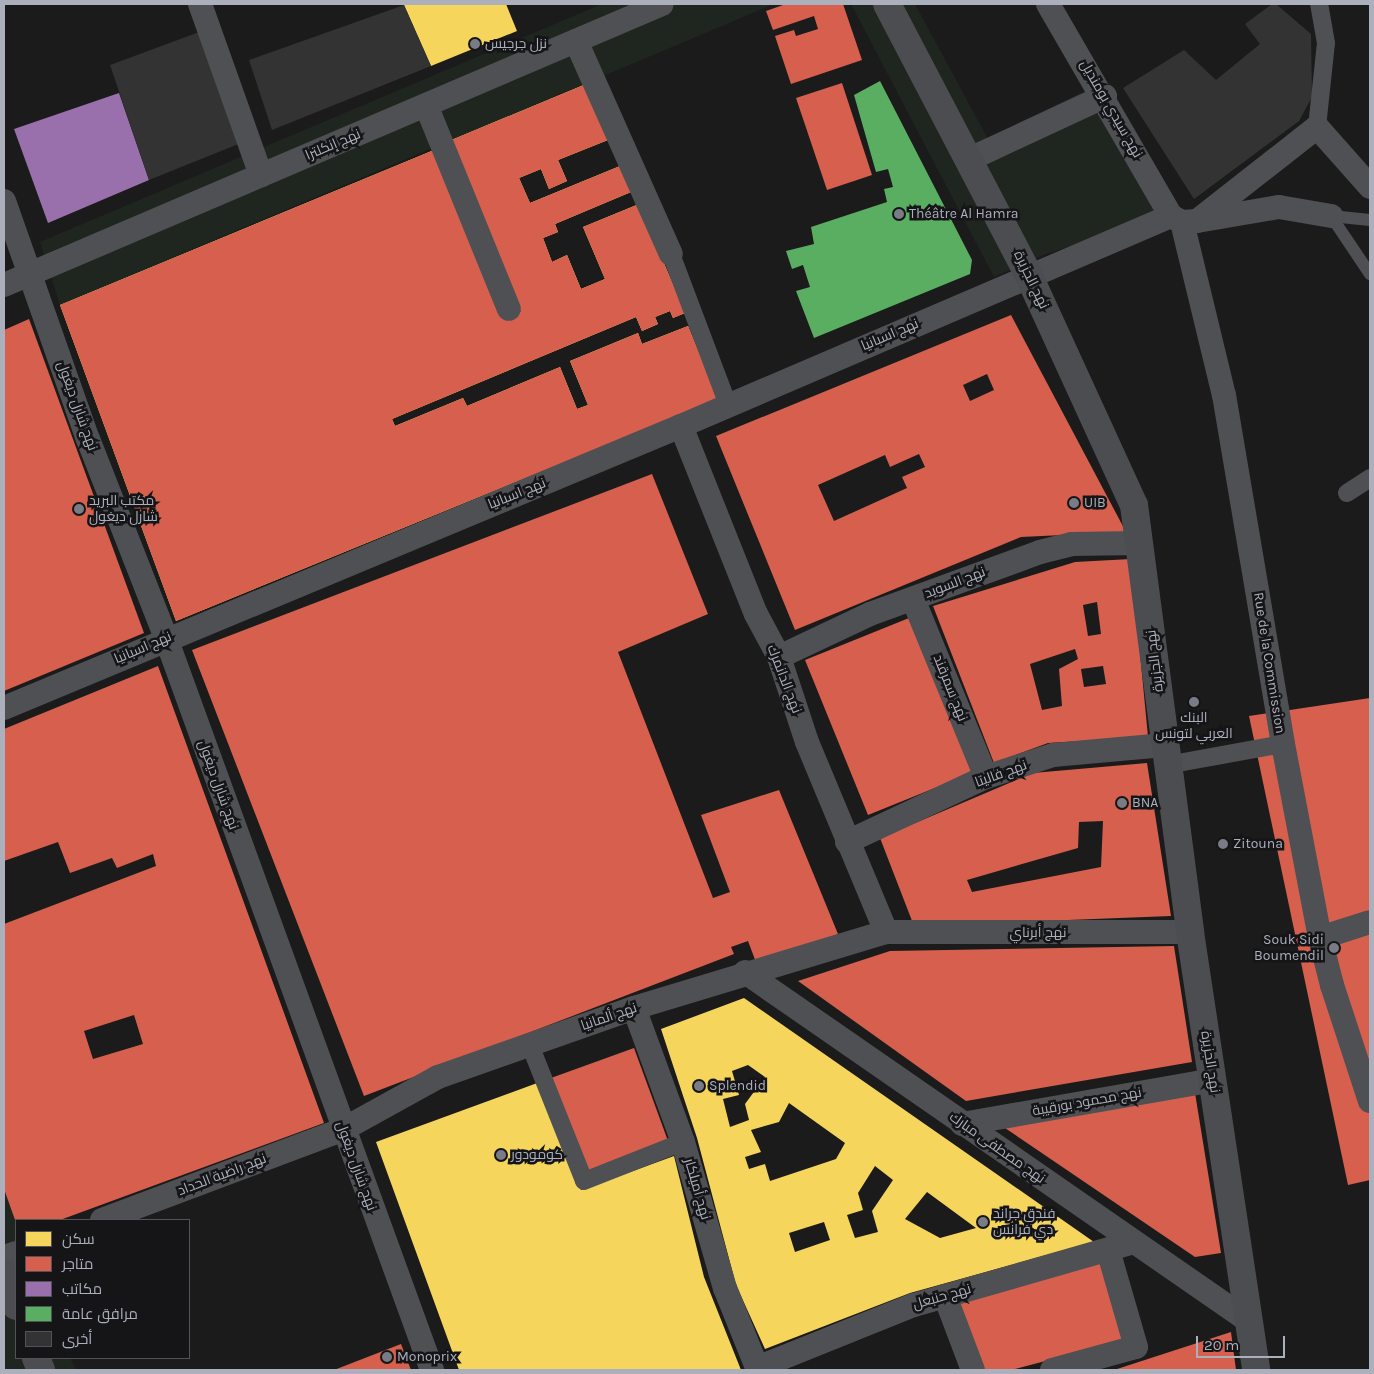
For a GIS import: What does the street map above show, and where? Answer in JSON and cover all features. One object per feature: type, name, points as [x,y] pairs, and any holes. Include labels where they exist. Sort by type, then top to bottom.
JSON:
[{"type":"main road","name":"نهج الجزيرة","points":[[887,4],[970,159],[1029,276],[1125,480],[1134,505],[1166,755],[1180,837],[1190,932],[1256,1370]]},
{"type":"main road","points":[[4,1273],[15,1303]]},
{"type":"street","points":[[200,4],[261,175]]},
{"type":"street","name":"نهج إنكلترا","points":[[4,284],[662,4]]},
{"type":"street","name":"نهج سيدي بومنديل","points":[[1048,4],[1184,220]]},
{"type":"street","points":[[1184,220],[1316,127],[1326,44],[1319,4]]},
{"type":"street","points":[[576,42],[671,254],[728,405]]},
{"type":"street","points":[[970,159],[1105,96]]},
{"type":"street","points":[[426,105],[509,309]]},
{"type":"street","points":[[1316,127],[1370,187]]},
{"type":"street","name":"نهج شارل ديغول","points":[[4,201],[88,439],[166,638],[342,1130],[432,1370]]},
{"type":"street","points":[[1184,220],[1279,207],[1331,216]]},
{"type":"street","name":"نهج اسبانيا","points":[[4,708],[166,638],[681,426],[1029,276],[1184,220]]},
{"type":"street","name":"Rue de la Commission","points":[[1184,220],[1224,394],[1283,744],[1320,938],[1332,985],[1370,1101]]},
{"type":"street","name":"نهج الدانمرك","points":[[681,426],[756,614],[778,657],[807,742],[886,932]]},
{"type":"street","points":[[1347,493],[1370,478]]},
{"type":"street","name":"نهج السويد","points":[[778,657],[836,628],[1040,552],[1072,544],[1140,543]]},
{"type":"street","name":"نهج سمرقند","points":[[913,599],[986,777]]},
{"type":"street","points":[[1166,755],[1283,744]]},
{"type":"street","name":"نهج فاليتا","points":[[848,842],[986,777],[1053,755],[1166,755]]},
{"type":"street","points":[[1320,938],[1370,922]]},
{"type":"street","name":"نهج ألمانيا","points":[[342,1130],[438,1077],[634,1008],[745,972],[886,932]]},
{"type":"street","name":"نهج أبرناي","points":[[886,932],[1190,932]]},
{"type":"street","name":"نهج مصطفى مبارك","points":[[745,972],[1250,1322]]},
{"type":"street","name":"نهج أميلكار","points":[[634,1008],[683,1142],[725,1288],[757,1369]]},
{"type":"street","points":[[530,1045],[584,1182],[683,1142]]},
{"type":"street","name":"نهج محمود بورقيبة","points":[[962,1124],[1213,1080]]},
{"type":"street","name":"نهج راضية الحداد","points":[[105,1219],[342,1130]]},
{"type":"street","name":"نهج حنبعل","points":[[757,1369],[914,1305],[1133,1242]]},
{"type":"street","points":[[1052,1370],[1136,1347],[1108,1250]]},
{"type":"street","points":[[945,1296],[973,1370]]},
{"type":"lane","points":[[1331,216],[1370,220]]},
{"type":"lane","points":[[1331,216],[1370,274]]},
{"type":"shaded area","points":[[602,4],[774,4],[60,305],[40,242]]},
{"type":"shaded area","points":[[851,4],[915,4],[988,139],[1086,90],[1164,219],[1048,253],[994,277]]},
{"type":"shaded area","points":[[4,1189],[15,1221],[15,1359],[70,1359],[76,1370],[4,1370]]},
{"type":"building: سكن","points":[[506,4],[517,31],[431,66],[404,5]]},
{"type":"building: سكن","points":[[586,84],[608,140],[558,160],[567,181],[549,189],[541,169],[519,178],[530,203],[620,166],[631,192],[555,224],[558,232],[543,238],[552,262],[567,255],[581,289],[605,279],[583,227],[639,204],[685,313],[673,318],[670,311],[655,317],[658,324],[642,331],[636,317],[392,419],[395,426],[463,398],[467,406],[560,367],[577,409],[588,405],[570,361],[638,333],[642,344],[688,326],[718,399],[176,621],[60,305],[434,150],[504,319],[521,312],[449,141]],"holes":[[[404,216],[415,241],[396,249],[423,313],[356,342],[360,351],[179,427],[155,369],[225,339],[245,387],[332,351],[319,319],[402,284],[378,227]],[[483,424],[493,451],[483,455],[472,428]],[[194,470],[208,504],[196,509],[183,474]],[[273,518],[278,530],[258,538],[253,527]],[[217,523],[226,549],[214,555],[207,537]]]},
{"type":"building: سكن","points":[[744,998],[1094,1242],[910,1293],[765,1349],[736,1285],[697,1138],[661,1029]],"holes":[[[748,1065],[765,1077],[745,1104],[749,1120],[730,1127],[723,1099],[739,1095],[732,1071]],[[789,1103],[845,1143],[836,1159],[770,1181],[765,1164],[749,1169],[745,1157],[761,1152],[751,1130],[779,1122]],[[875,1166],[893,1180],[872,1211],[878,1232],[855,1238],[847,1215],[863,1210],[858,1193]],[[927,1192],[976,1228],[940,1238],[905,1219]],[[824,1222],[830,1240],[795,1252],[789,1233]]]},
{"type":"building: سكن","points":[[540,1082],[581,1190],[674,1156],[704,1277],[741,1370],[459,1370],[376,1142]]},
{"type":"building: متاجر","points":[[786,4],[843,4],[862,60],[791,84],[775,36],[794,30],[796,36],[818,29],[814,16],[773,30],[766,11]]},
{"type":"building: متاجر","points":[[842,83],[872,175],[827,190],[796,98]]},
{"type":"building: متاجر","points":[[586,84],[608,140],[558,160],[567,181],[549,189],[541,169],[519,178],[530,203],[620,166],[631,192],[555,224],[558,232],[543,238],[552,262],[567,255],[581,289],[605,279],[583,227],[639,204],[685,313],[673,318],[670,311],[655,317],[658,324],[642,331],[636,317],[392,419],[395,426],[463,398],[467,406],[560,367],[577,409],[588,405],[570,361],[638,333],[642,344],[688,326],[718,399],[176,621],[60,305],[434,150],[504,319],[521,312],[449,141]]},
{"type":"building: متاجر","points":[[1011,315],[1126,532],[1021,537],[795,630],[716,436]],"holes":[[[987,374],[994,390],[970,401],[963,385]],[[919,454],[925,467],[902,477],[907,488],[834,521],[818,485],[885,455],[890,467]]]},
{"type":"building: متاجر","points":[[29,319],[144,633],[4,691],[4,330]]},
{"type":"building: متاجر","points":[[652,474],[708,614],[618,652],[713,898],[730,892],[701,815],[779,790],[838,934],[757,965],[748,941],[731,947],[734,954],[364,1096],[192,650]]},
{"type":"building: متاجر","points":[[1131,559],[1148,737],[1048,743],[994,763],[933,606],[1075,562]],"holes":[[[1097,602],[1101,634],[1088,636],[1083,605]],[[1075,649],[1078,659],[1059,669],[1062,706],[1042,710],[1030,664]],[[1103,666],[1106,684],[1084,687],[1081,669]]]},
{"type":"building: متاجر","points":[[909,618],[972,773],[868,815],[805,660]]},
{"type":"building: متاجر","points":[[158,666],[324,1123],[63,1219],[15,1220],[4,1189],[4,924],[156,866],[153,854],[117,868],[112,858],[70,873],[58,842],[4,861],[4,729]],"holes":[[[134,1015],[143,1044],[93,1059],[84,1031]]]},
{"type":"building: متاجر","name":"Souk Sidi Boumendil","points":[[1370,698],[1370,1180],[1348,1185],[1249,716]]},
{"type":"building: متاجر","points":[[1147,763],[1171,916],[914,926],[880,838],[1033,773]],"holes":[[[1103,821],[1101,867],[972,892],[967,880],[1078,848],[1079,822]]]},
{"type":"building: متاجر","points":[[1174,946],[1192,1062],[966,1101],[798,981],[890,951]]},
{"type":"building: متاجر","points":[[634,1048],[668,1141],[585,1172],[551,1078]]},
{"type":"building: متاجر","points":[[1195,1093],[1221,1253],[1195,1257],[1002,1126]]},
{"type":"building: متاجر","points":[[1101,1262],[1125,1340],[1011,1370],[983,1370],[957,1303]]},
{"type":"building: متاجر","points":[[1231,1332],[1236,1370],[1114,1370]]},
{"type":"building: متاجر","name":"Monoprix","points":[[401,1344],[411,1370],[334,1370]]},
{"type":"building: مكاتب","points":[[119,93],[149,180],[48,223],[14,129]]},
{"type":"building: مرافق عامة","name":"Théâtre Al Hamra","points":[[880,81],[972,260],[970,274],[814,338],[796,291],[810,287],[803,265],[792,269],[786,251],[814,244],[811,227],[887,202],[884,189],[893,187],[888,169],[876,172],[854,95]]},
{"type":"building: أخرى","points":[[1272,4],[1276,4],[1311,34],[1312,97],[1299,121],[1194,199],[1123,88],[1184,50],[1216,80],[1260,44],[1245,24]]},
{"type":"building: أخرى","points":[[404,5],[431,66],[272,130],[249,60]]},
{"type":"building: أخرى","points":[[202,31],[241,143],[149,180],[110,65]]},
{"type":"place","name":"نزل جرجيس","points":[[475,44]]},
{"type":"place","name":"Théâtre Al Hamra","points":[[899,214]]},
{"type":"place","name":"UIB","points":[[1074,503]]},
{"type":"place","name":"مكتب البريد شارل ديغول","points":[[79,509]]},
{"type":"place","name":"البنك العربي لتونس","points":[[1194,702]]},
{"type":"place","name":"BNA","points":[[1122,803]]},
{"type":"place","name":"Zitouna","points":[[1223,844]]},
{"type":"place","name":"Souk Sidi Boumendil","points":[[1334,948]]},
{"type":"place","name":"Splendid","points":[[699,1086]]},
{"type":"place","name":"كومودور","points":[[501,1155]]},
{"type":"place","name":"فندق جراند دي فرانس","points":[[983,1222]]},
{"type":"place","name":"Monoprix","points":[[387,1357]]}]
